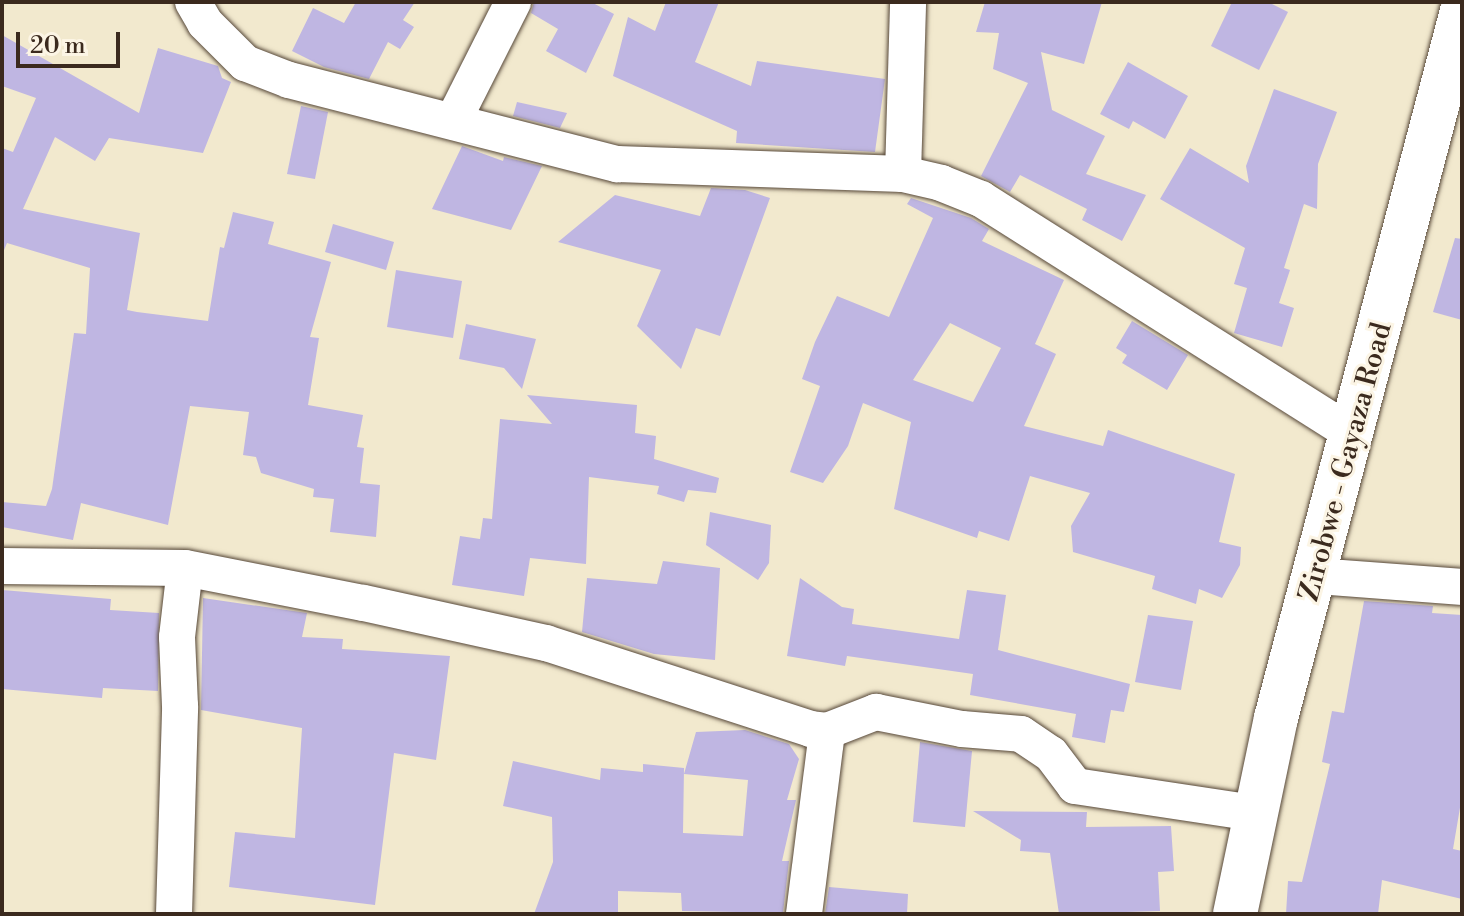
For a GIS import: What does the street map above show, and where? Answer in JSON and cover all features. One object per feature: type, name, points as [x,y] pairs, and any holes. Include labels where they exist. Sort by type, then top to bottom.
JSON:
[{"type":"street","points":[[193,2],[205,23],[245,63],[289,80],[617,164],[903,174],[981,199],[1353,434]]},
{"type":"street","points":[[453,121],[513,2]]},
{"type":"street","points":[[903,174],[908,2]]},
{"type":"street","name":"Zirobwe - Gayaza Road","points":[[1235,914],[1254,813],[1462,11]]},
{"type":"street","points":[[2,566],[185,568],[546,643],[827,731],[876,712],[962,729],[1021,734],[1051,754],[1075,786],[1254,813]]},
{"type":"street","points":[[174,914],[180,706],[177,637],[185,568]]},
{"type":"street","points":[[1316,576],[1462,587]]},
{"type":"street","points":[[804,914],[827,731]]},
{"type":"building","points":[[356,2],[415,2],[403,20],[414,27],[400,49],[388,42],[369,79],[324,67],[292,51],[313,8],[344,23]]},
{"type":"building","points":[[534,2],[591,2],[614,14],[586,73],[546,51],[558,29],[531,13]]},
{"type":"building","points":[[666,2],[719,2],[695,62],[751,86],[757,61],[885,79],[875,152],[736,143],[737,131],[613,76],[628,17],[655,31]]},
{"type":"building","points":[[985,2],[1102,2],[1084,64],[1041,52],[1052,110],[1105,136],[1086,174],[1146,195],[1122,241],[1082,220],[1087,209],[1020,175],[1010,192],[981,176],[1028,83],[993,69],[999,33],[976,32]]},
{"type":"building","points":[[1232,2],[1268,2],[1288,12],[1259,70],[1211,46]]},
{"type":"building","points":[[2,35],[139,113],[158,48],[218,66],[222,78],[231,82],[203,153],[109,138],[95,161],[55,137],[23,209],[140,233],[127,310],[137,312],[208,321],[220,247],[224,248],[233,212],[274,222],[268,244],[331,262],[310,337],[319,338],[308,405],[363,415],[357,447],[364,448],[360,483],[380,485],[376,537],[330,532],[334,499],[313,497],[314,489],[261,473],[256,457],[243,455],[249,412],[190,406],[168,525],[81,503],[73,540],[2,527],[2,502],[46,506],[52,489],[74,333],[86,334],[90,268],[7,243],[2,255],[2,148],[13,152],[36,98],[2,86]]},
{"type":"building","points":[[1128,62],[1188,96],[1165,139],[1133,121],[1129,129],[1100,114]]},
{"type":"building","points":[[1274,89],[1337,112],[1318,164],[1317,209],[1304,204],[1284,268],[1290,270],[1279,303],[1294,308],[1282,347],[1234,333],[1247,288],[1234,284],[1245,248],[1160,199],[1190,148],[1249,183],[1246,166]]},
{"type":"building","points":[[517,102],[567,113],[560,128],[513,116]]},
{"type":"building","points":[[301,106],[328,112],[315,179],[287,174]]},
{"type":"building","points":[[462,146],[503,161],[504,157],[542,166],[511,230],[432,209]]},
{"type":"building","points":[[711,188],[745,190],[770,198],[720,336],[696,328],[681,369],[637,326],[661,270],[558,242],[615,195],[700,216]]},
{"type":"building","points":[[911,198],[971,218],[989,229],[982,241],[1064,280],[1035,344],[1056,354],[1024,426],[1103,446],[1108,430],[1235,474],[1219,542],[1241,547],[1240,565],[1222,598],[1199,589],[1196,604],[1152,589],[1155,576],[1073,552],[1071,526],[1090,493],[1030,476],[1009,541],[979,531],[977,538],[894,509],[911,422],[863,403],[848,446],[823,483],[790,472],[820,386],[802,379],[837,296],[889,317],[933,218],[907,204]],"holes":[[[950,323],[1001,348],[973,402],[913,380]]]},
{"type":"building","points":[[333,224],[394,242],[386,270],[325,252]]},
{"type":"building","points":[[1455,238],[1462,239],[1462,320],[1433,312]]},
{"type":"building","points":[[396,270],[462,281],[453,338],[387,327]]},
{"type":"building","points":[[1132,321],[1188,355],[1167,390],[1122,363],[1127,355],[1116,348]]},
{"type":"building","points":[[466,324],[536,339],[522,389],[504,368],[459,359]]},
{"type":"building","points":[[527,395],[637,405],[635,433],[656,436],[654,459],[719,478],[716,493],[688,490],[684,502],[657,494],[659,486],[589,477],[586,564],[530,558],[524,596],[452,585],[460,536],[480,539],[483,518],[492,519],[500,419],[552,424]]},
{"type":"building","points":[[710,512],[771,525],[769,563],[758,580],[706,545]]},
{"type":"building","points":[[663,561],[720,568],[715,660],[654,654],[582,632],[587,578],[657,584]]},
{"type":"building","points":[[800,578],[842,607],[854,609],[852,624],[959,639],[967,590],[1006,595],[998,650],[1130,684],[1124,712],[1111,710],[1105,743],[1072,737],[1076,714],[970,695],[973,674],[847,656],[845,666],[787,656]]},
{"type":"building","points":[[2,590],[111,599],[110,610],[159,613],[158,691],[103,688],[102,698],[2,689]]},
{"type":"building","points":[[203,598],[307,613],[302,637],[343,639],[342,649],[450,656],[436,760],[394,753],[375,905],[229,887],[235,832],[295,838],[302,728],[201,710]]},
{"type":"building","points":[[1364,601],[1433,606],[1432,613],[1462,615],[1462,796],[1453,849],[1462,851],[1462,899],[1382,880],[1378,914],[1286,914],[1288,881],[1302,882],[1330,764],[1322,762],[1332,711],[1344,713]]},
{"type":"building","points":[[1148,615],[1193,621],[1181,690],[1135,682]]},
{"type":"building","points":[[745,730],[789,744],[799,759],[787,800],[796,800],[782,861],[789,861],[783,913],[682,911],[681,893],[618,891],[618,914],[534,914],[553,862],[552,817],[503,806],[513,761],[600,780],[601,768],[643,772],[643,764],[684,768],[683,833],[743,836],[748,780],[684,774],[696,732]]},
{"type":"building","points":[[920,742],[972,751],[965,827],[913,822]]},
{"type":"building","points":[[973,811],[1087,812],[1086,827],[1171,826],[1174,871],[1158,872],[1160,911],[1059,914],[1050,853],[1020,851],[1021,840]]},
{"type":"building","points":[[829,887],[908,894],[907,914],[825,914]]}]
